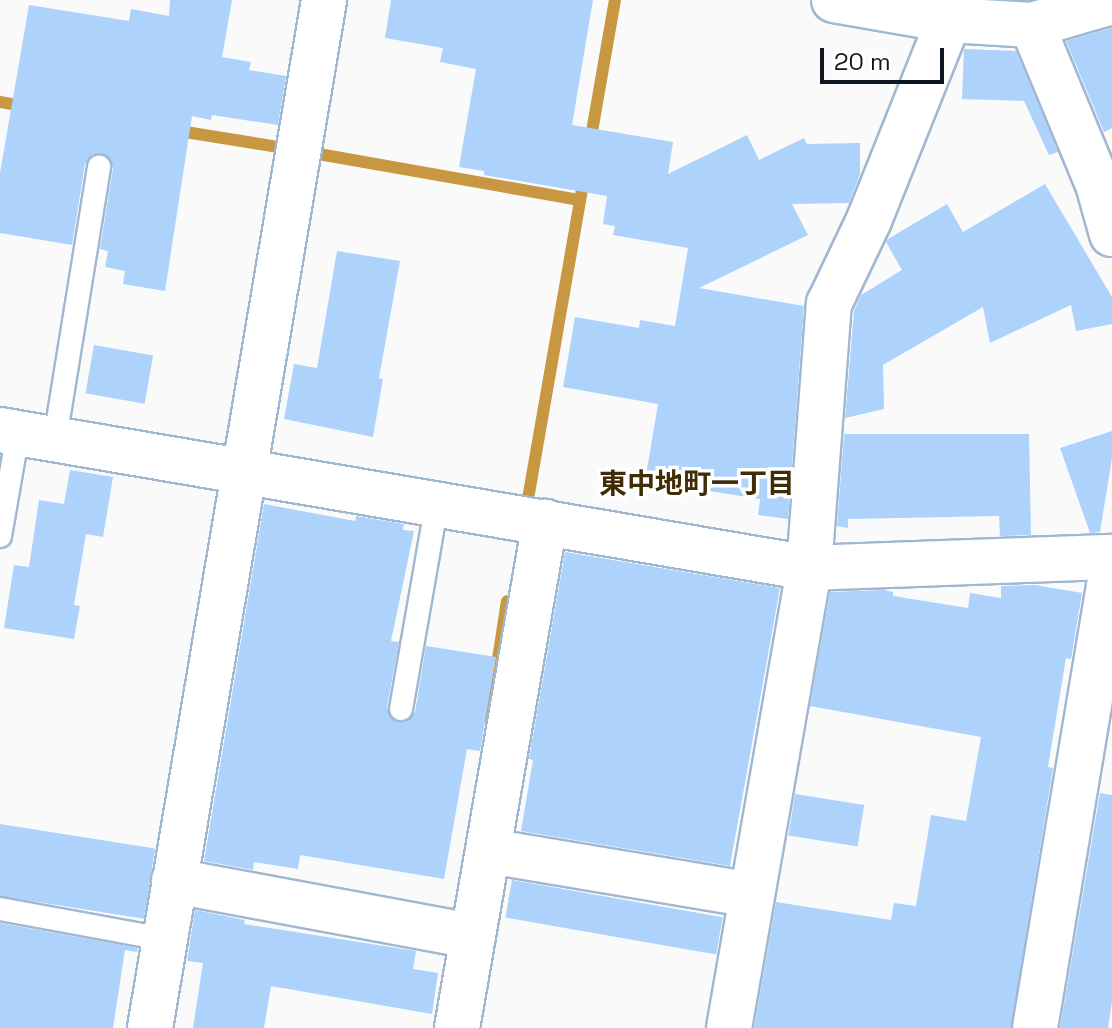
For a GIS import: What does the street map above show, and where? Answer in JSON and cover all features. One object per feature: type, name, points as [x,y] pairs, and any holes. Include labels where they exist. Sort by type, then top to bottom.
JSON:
[{"type":"street","points":[[150,1028],[242,470],[324,0]]},
{"type":"street","points":[[834,0],[946,10],[1032,25],[1112,2]]},
{"type":"street","points":[[729,1028],[809,568],[829,304],[869,220],[946,10]]},
{"type":"street","points":[[1032,25],[1098,184],[1112,234]]},
{"type":"street","points":[[24,434],[809,568],[1112,557]]},
{"type":"street","points":[[457,1028],[545,522]]},
{"type":"street","points":[[1035,1028],[1112,567]]},
{"type":"street","points":[[489,851],[751,895]]},
{"type":"street","points":[[174,881],[472,936]]},
{"type":"lane","points":[[0,536],[24,434],[99,167]]},
{"type":"lane","points":[[401,709],[437,503]]},
{"type":"lane","points":[[0,909],[164,939]]},
{"type":"building","points":[[170,0],[232,0],[222,57],[251,62],[249,70],[286,76],[278,125],[212,115],[211,120],[192,116],[165,291],[123,284],[125,271],[105,267],[108,251],[100,249],[113,168],[107,156],[93,154],[85,164],[72,245],[0,233],[0,173],[29,5],[129,21],[131,9],[169,16]]},
{"type":"building","points":[[391,0],[593,0],[572,125],[673,142],[668,174],[747,135],[759,160],[804,138],[807,144],[860,143],[860,174],[849,203],[792,204],[808,235],[699,288],[804,306],[788,519],[758,515],[760,499],[645,481],[658,404],[563,387],[575,317],[639,328],[640,320],[675,326],[688,248],[613,235],[615,226],[603,224],[607,196],[484,175],[484,171],[459,167],[476,69],[440,62],[443,48],[385,38]]},
{"type":"building","points":[[1112,28],[1112,128],[1104,132],[1066,41]]},
{"type":"building","points":[[964,49],[1016,51],[1058,152],[1049,155],[1024,101],[962,99]]},
{"type":"building","points":[[1045,184],[1112,297],[1112,324],[1076,331],[1071,305],[990,343],[983,307],[883,365],[884,409],[845,418],[854,311],[861,295],[902,270],[886,242],[888,239],[947,204],[963,232]]},
{"type":"building","points":[[337,251],[400,261],[379,378],[383,379],[373,437],[284,419],[294,364],[317,368]]},
{"type":"building","points":[[94,345],[153,355],[145,404],[85,393]]},
{"type":"building","points":[[1112,431],[1112,458],[1100,532],[1090,533],[1060,448]]},
{"type":"building","points":[[844,434],[1029,434],[1031,535],[1000,536],[999,516],[848,519],[848,528],[837,526]]},
{"type":"building","points":[[70,470],[113,477],[103,537],[86,534],[74,605],[80,606],[74,639],[4,628],[14,565],[29,567],[39,500],[64,504]]},
{"type":"building","points":[[264,504],[355,521],[356,516],[404,524],[403,530],[414,531],[391,641],[399,642],[387,707],[393,720],[405,722],[415,712],[426,646],[496,657],[480,751],[467,749],[444,879],[300,855],[298,869],[254,862],[253,870],[204,861]]},
{"type":"building","points":[[565,552],[780,588],[730,866],[521,831],[533,760],[529,759]]},
{"type":"building","points":[[1035,585],[1082,593],[1071,659],[1066,658],[1048,767],[1053,768],[1011,1028],[754,1028],[776,902],[891,920],[894,903],[916,906],[931,815],[966,821],[981,737],[810,706],[830,592],[884,590],[893,592],[893,596],[968,608],[970,593],[1001,598],[1001,586]]},
{"type":"building","points":[[1100,793],[1112,795],[1112,1001],[1108,1028],[1060,1028]]},
{"type":"building","points":[[795,794],[864,805],[858,846],[788,835]]},
{"type":"building","points":[[0,824],[155,849],[144,919],[0,896]]},
{"type":"building","points":[[512,880],[723,917],[716,955],[505,917]]},
{"type":"building","points":[[195,910],[245,920],[244,924],[416,951],[413,969],[438,973],[432,1014],[271,986],[264,1028],[193,1028],[203,963],[187,961]]},
{"type":"building","points":[[0,923],[138,948],[137,952],[125,950],[113,1028],[0,1028]]},
{"type":"waterway","points":[[590,143],[615,0]]},
{"type":"waterway","points":[[0,102],[28,107]]},
{"type":"waterway","points":[[173,130],[278,147]]},
{"type":"waterway","points":[[313,153],[580,200]]},
{"type":"waterway","points":[[528,499],[584,177]]},
{"type":"waterway","points":[[489,717],[507,601]]},
{"type":"district","name":"東中地町一丁目","points":[[697,483]]}]
